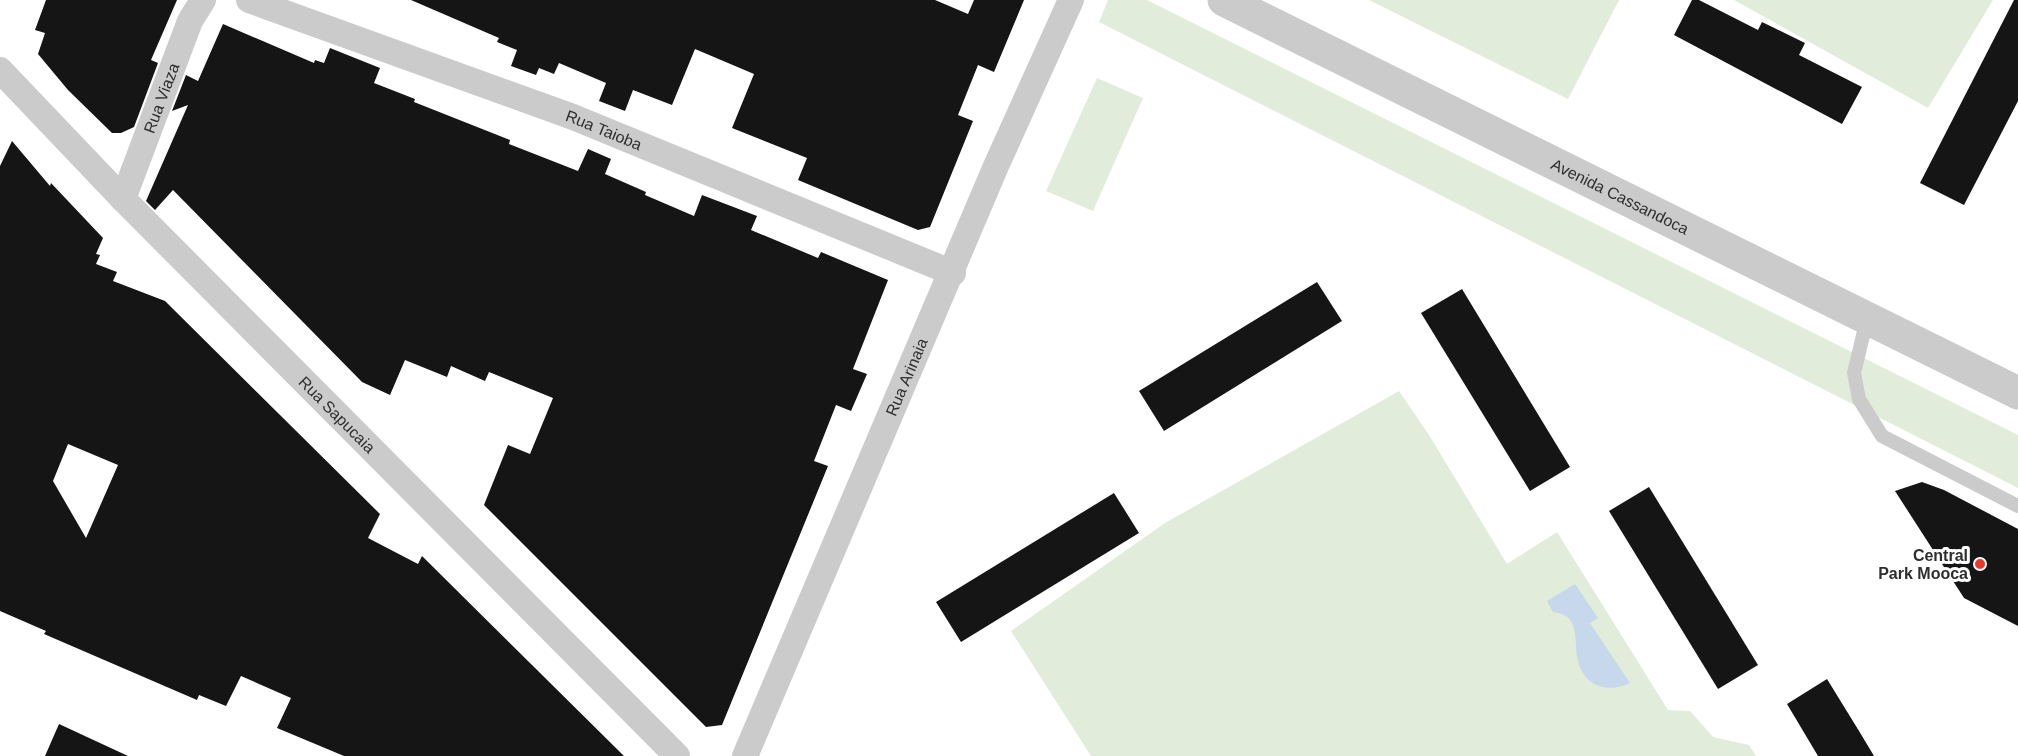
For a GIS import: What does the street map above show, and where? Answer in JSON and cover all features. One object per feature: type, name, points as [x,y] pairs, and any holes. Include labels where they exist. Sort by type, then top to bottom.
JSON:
[{"type":"street","name":"Rua Viaza","points":[[123,200],[190,21],[203,0]]},
{"type":"street","name":"Rua Taioba","points":[[249,0],[573,117],[953,273]]},
{"type":"street","name":"Rua Arinaia","points":[[745,756],[953,273],[996,166],[1071,0]]},
{"type":"street","name":"Avenida Cassandoca","points":[[1224,0],[2018,393]]},
{"type":"street","name":"Rua Sapucaia","points":[[0,70],[123,200],[677,756]]},
{"type":"lane","points":[[1868,317],[1854,373],[1859,399],[1882,436],[2018,507]]},
{"type":"green space","points":[[1108,0],[1147,0],[2018,435],[2018,488],[1099,22]]},
{"type":"green space","points":[[1369,0],[1619,0],[1568,99]]},
{"type":"green space","points":[[1734,0],[1993,0],[1928,108]]},
{"type":"green space","points":[[1097,78],[1143,98],[1093,211],[1046,191]]},
{"type":"green space","points":[[1399,391],[1429,435],[1507,564],[1557,532],[1668,710],[1690,711],[1713,737],[1749,745],[1756,756],[1091,756],[1011,631],[1165,523]]},
{"type":"water","points":[[1575,584],[1598,618],[1590,623],[1630,683],[1613,688],[1605,687],[1591,682],[1581,670],[1572,624],[1562,614],[1553,612],[1547,601]]},
{"type":"building","points":[[46,0],[177,0],[151,60],[158,63],[134,127],[121,133],[112,133],[68,90],[38,54],[45,33],[35,30]]},
{"type":"building","points":[[411,0],[935,0],[968,14],[974,0],[1024,0],[994,72],[978,65],[958,115],[973,121],[930,227],[918,230],[798,180],[807,158],[732,128],[754,74],[695,49],[672,105],[633,90],[625,111],[599,101],[606,83],[559,63],[554,74],[539,68],[536,75],[511,66],[517,50],[497,42],[499,38]]},
{"type":"building","points":[[1692,0],[1699,0],[1758,30],[1762,22],[1805,43],[1799,55],[1862,87],[1842,124],[1674,35]]},
{"type":"building","points":[[2014,0],[2018,0],[2018,101],[1964,205],[1920,183]]},
{"type":"building","points":[[223,24],[314,63],[315,60],[324,63],[330,48],[380,68],[374,83],[415,99],[414,102],[510,140],[509,144],[578,171],[588,149],[611,159],[605,174],[646,192],[645,195],[694,216],[702,195],[757,216],[751,230],[818,258],[821,252],[888,280],[853,369],[867,374],[851,411],[836,405],[814,461],[828,466],[722,725],[706,727],[484,505],[508,445],[530,454],[553,398],[489,372],[485,381],[451,366],[447,377],[405,360],[390,395],[362,382],[173,190],[155,210],[146,201],[188,105],[172,111],[186,75],[198,81]]},
{"type":"building","points":[[12,141],[50,186],[51,183],[103,238],[96,254],[100,255],[96,264],[117,272],[113,281],[165,301],[380,514],[368,538],[418,564],[422,556],[624,756],[344,756],[277,728],[291,698],[241,676],[226,706],[199,695],[197,700],[44,634],[46,631],[0,611],[0,166]],"holes":[[[68,444],[118,465],[86,538],[53,481]]]},
{"type":"building","points":[[1317,282],[1342,321],[1164,431],[1139,391]]},
{"type":"building","points":[[1462,289],[1570,467],[1530,491],[1421,313]]},
{"type":"building","name":"Central Park Mooca","points":[[1922,482],[1944,490],[2018,529],[2018,626],[1964,598],[1895,491]]},
{"type":"building","points":[[1649,487],[1758,665],[1718,689],[1609,511]]},
{"type":"building","points":[[1114,493],[1139,533],[961,642],[936,602]]},
{"type":"building","points":[[1827,679],[1874,756],[1818,756],[1787,704]]},
{"type":"building","points":[[59,724],[128,756],[45,756]]},
{"type":"place","name":"Central Park Mooca","points":[[1980,564]]}]
